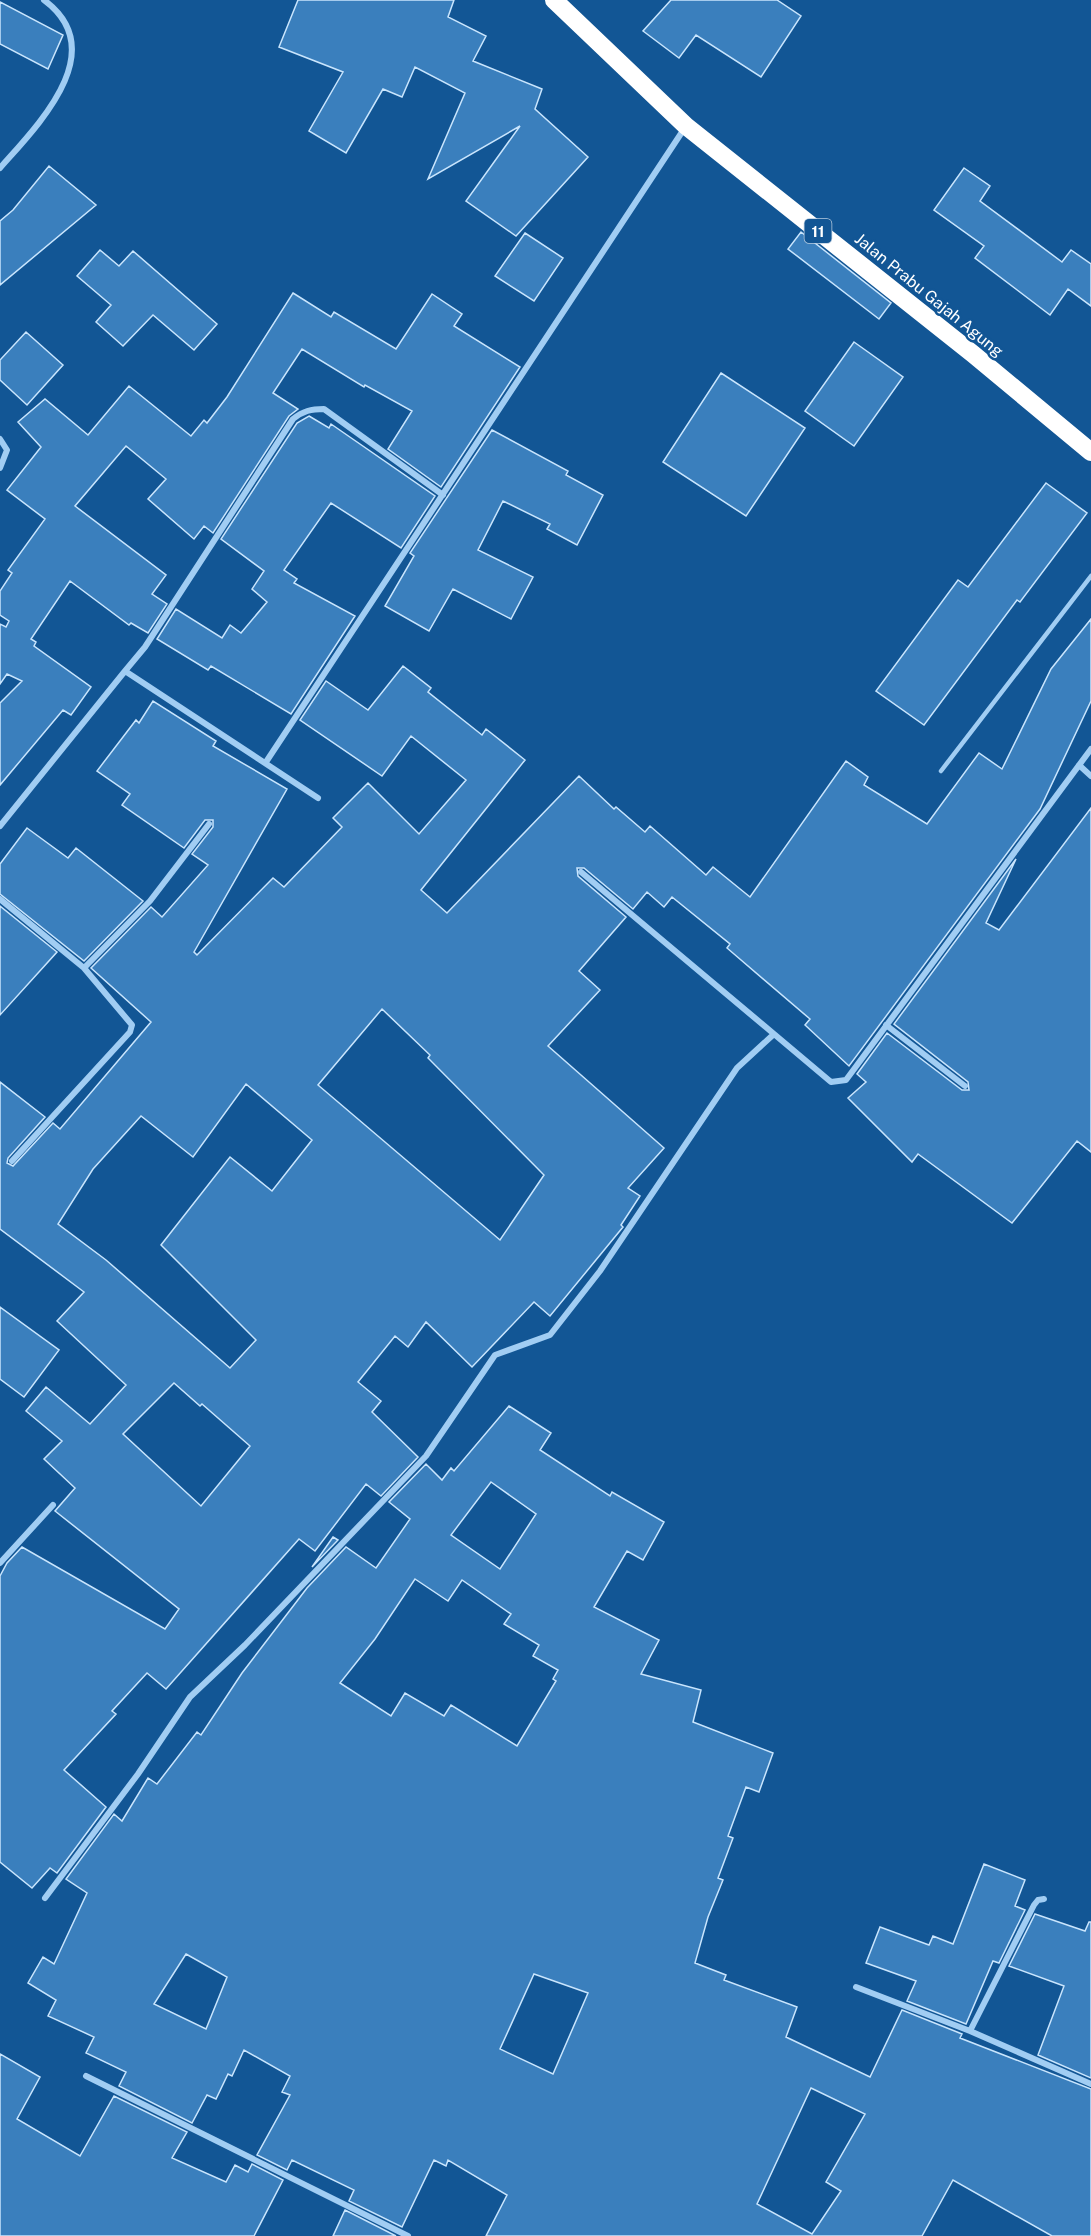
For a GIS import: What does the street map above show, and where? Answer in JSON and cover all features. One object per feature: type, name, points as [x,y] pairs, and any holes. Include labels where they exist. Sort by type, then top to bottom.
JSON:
[{"type":"highway","name":"Jalan Prabu Gajah Agung","points":[[554,0],[686,126],[973,354],[1091,452]]},
{"type":"street","points":[[0,168],[48,112],[60,93],[72,60],[70,34],[54,7],[44,0]]},
{"type":"street","points":[[267,762],[686,126]]},
{"type":"street","points":[[0,826],[145,647],[293,419],[313,409],[324,409],[443,495]]},
{"type":"street","points":[[0,439],[7,450],[4,464],[0,468]]},
{"type":"street","points":[[125,671],[267,762],[318,798]]},
{"type":"street","points":[[581,872],[824,1077],[837,1083],[846,1080],[1091,749]]},
{"type":"street","points":[[1079,765],[1091,776]]},
{"type":"street","points":[[84,968],[150,901],[209,824]]},
{"type":"street","points":[[0,899],[84,968],[132,1025],[130,1032],[12,1161]]},
{"type":"street","points":[[886,1025],[965,1086]]},
{"type":"street","points":[[45,1898],[138,1774],[190,1697],[245,1645],[426,1456],[495,1355],[550,1335],[600,1271],[737,1068],[774,1034]]},
{"type":"street","points":[[0,1563],[53,1505]]},
{"type":"street","points":[[970,2031],[1034,1905],[1038,1900],[1044,1899]]},
{"type":"street","points":[[856,1986],[970,2031],[1091,2084]]},
{"type":"street","points":[[86,2076],[408,2236]]},
{"type":"lane","points":[[941,771],[1091,576]]},
{"type":"building","points":[[298,0],[454,0],[448,17],[486,36],[473,61],[542,89],[535,109],[588,157],[516,236],[466,201],[520,126],[428,179],[465,93],[415,67],[402,97],[383,89],[346,153],[309,131],[343,72],[279,47]]},
{"type":"building","points":[[671,0],[777,0],[801,16],[761,77],[696,35],[679,58],[643,31]]},
{"type":"building","points":[[0,2],[63,35],[48,69],[0,44]]},
{"type":"building","points":[[49,166],[96,205],[0,285],[0,221],[13,210]]},
{"type":"building","points":[[964,168],[990,186],[980,201],[1062,262],[1071,250],[1091,264],[1091,306],[1068,289],[1050,315],[975,258],[984,246],[934,210]]},
{"type":"building","points":[[801,232],[891,303],[879,319],[788,249]]},
{"type":"building","points":[[525,233],[563,258],[534,301],[495,276]]},
{"type":"building","points":[[100,250],[119,266],[133,251],[217,324],[194,350],[153,315],[123,346],[96,322],[111,305],[77,276]]},
{"type":"building","points":[[293,293],[331,317],[334,312],[396,349],[432,294],[462,314],[454,326],[520,367],[441,487],[388,449],[412,411],[365,385],[364,387],[302,349],[273,393],[298,409],[289,416],[213,533],[204,526],[194,539],[148,499],[166,479],[126,446],[75,506],[166,575],[152,594],[167,604],[148,633],[131,623],[129,625],[70,581],[31,639],[36,642],[34,646],[91,687],[71,715],[63,710],[0,785],[0,703],[22,681],[7,674],[0,684],[0,624],[6,627],[9,621],[0,615],[0,591],[12,573],[8,570],[45,519],[7,490],[41,447],[18,422],[45,399],[88,435],[129,386],[191,436],[204,420],[207,423],[227,397]]},
{"type":"building","points":[[26,332],[63,365],[27,405],[0,380],[0,360]]},
{"type":"building","points":[[854,342],[903,377],[854,446],[805,411]]},
{"type":"building","points":[[721,373],[805,428],[746,516],[663,462]]},
{"type":"building","points":[[309,416],[329,428],[331,424],[435,496],[401,548],[331,503],[284,570],[297,579],[294,583],[355,616],[291,714],[211,666],[208,670],[157,639],[176,609],[222,638],[230,625],[241,633],[267,602],[252,589],[264,571],[221,539],[297,423]]},
{"type":"building","points":[[492,430],[568,471],[566,475],[603,495],[577,545],[547,529],[550,524],[503,501],[478,550],[533,577],[511,619],[453,589],[429,631],[385,606],[414,556],[410,553]]},
{"type":"building","points":[[1046,483],[1087,513],[1020,602],[1017,600],[924,725],[876,691],[958,580],[968,587]]},
{"type":"building","points":[[1091,619],[1091,701],[1040,809],[849,1066],[805,1025],[810,1019],[727,948],[730,944],[672,897],[664,907],[647,892],[633,909],[584,868],[577,868],[578,876],[626,917],[579,971],[600,990],[548,1046],[664,1148],[628,1188],[640,1196],[621,1225],[623,1227],[550,1316],[534,1302],[472,1367],[426,1322],[408,1347],[395,1336],[358,1382],[381,1401],[372,1412],[418,1457],[381,1496],[366,1484],[315,1551],[299,1539],[166,1689],[147,1673],[112,1711],[116,1714],[64,1770],[106,1807],[57,1873],[50,1868],[32,1888],[0,1862],[0,1576],[7,1563],[22,1547],[165,1629],[179,1609],[55,1511],[75,1488],[44,1459],[62,1441],[26,1411],[46,1387],[90,1424],[126,1385],[57,1321],[84,1292],[0,1229],[0,1082],[45,1117],[8,1158],[7,1163],[13,1166],[53,1123],[60,1129],[151,1022],[91,968],[151,907],[162,917],[208,865],[192,854],[213,827],[213,820],[205,820],[184,848],[122,805],[130,794],[97,771],[136,720],[139,723],[153,701],[216,741],[213,746],[287,789],[194,952],[197,955],[273,878],[284,887],[342,827],[333,818],[368,783],[419,834],[466,780],[411,736],[382,776],[300,720],[326,681],[368,710],[403,666],[431,688],[428,692],[482,735],[486,729],[525,760],[421,890],[447,913],[579,776],[614,809],[616,807],[645,832],[650,826],[706,875],[713,867],[750,897],[846,761],[868,777],[864,785],[927,824],[979,753],[1002,769],[1051,669]],"holes":[[[382,1009],[430,1055],[428,1058],[544,1175],[500,1240],[318,1085]],[[246,1084],[312,1140],[272,1191],[230,1157],[161,1245],[256,1340],[230,1368],[106,1260],[58,1224],[93,1169],[141,1116],[193,1157]],[[174,1383],[250,1446],[201,1506],[123,1434]]]},
{"type":"building","points":[[1091,808],[1091,1152],[1077,1141],[1012,1223],[918,1154],[912,1162],[848,1098],[866,1082],[857,1074],[887,1033],[962,1090],[969,1090],[968,1082],[894,1024],[1016,859],[986,923],[999,930]]},
{"type":"building","points":[[27,828],[68,858],[76,848],[143,901],[84,961],[0,894],[0,864]]},
{"type":"building","points":[[0,906],[57,952],[0,1015]]},
{"type":"building","points":[[0,1307],[59,1350],[24,1397],[0,1379]]},
{"type":"building","points":[[509,1406],[551,1433],[540,1450],[610,1496],[612,1492],[664,1522],[643,1560],[627,1551],[594,1607],[659,1640],[641,1674],[701,1690],[693,1722],[773,1753],[759,1792],[746,1787],[728,1836],[733,1838],[718,1878],[723,1880],[708,1917],[695,1963],[726,1975],[724,1980],[797,2007],[786,2037],[870,2077],[902,2010],[962,2034],[960,2038],[1091,2089],[1091,2236],[1052,2236],[953,2180],[922,2236],[486,2236],[507,2195],[448,2160],[446,2166],[434,2160],[402,2227],[349,2201],[354,2190],[292,2160],[287,2170],[257,2155],[290,2095],[282,2092],[290,2076],[244,2050],[232,2076],[228,2074],[216,2099],[207,2095],[192,2123],[119,2086],[126,2072],[86,2053],[94,2037],[48,2016],[56,2000],[28,1983],[43,1957],[54,1964],[87,1893],[66,1879],[114,1814],[122,1821],[148,1778],[157,1784],[197,1732],[201,1735],[242,1673],[307,1588],[346,1547],[376,1568],[410,1519],[389,1502],[426,1464],[442,1480],[451,1468],[454,1471]],"holes":[[[491,1482],[536,1514],[500,1569],[451,1535]],[[415,1579],[448,1601],[462,1580],[511,1614],[504,1624],[539,1645],[533,1656],[558,1670],[553,1679],[556,1681],[517,1746],[451,1705],[444,1716],[405,1693],[391,1716],[340,1683],[375,1639]],[[186,1954],[227,1977],[206,2029],[154,2004]],[[534,1974],[588,1993],[553,2074],[500,2049]],[[811,2088],[865,2114],[826,2182],[841,2191],[812,2234],[757,2204]]]},
{"type":"building","points":[[333,1537],[338,1540],[312,1567]]},
{"type":"building","points":[[984,1864],[1025,1880],[1015,1906],[1025,1910],[999,1963],[993,1961],[966,2024],[907,2001],[916,1981],[866,1963],[880,1927],[929,1945],[933,1936],[953,1944]]},
{"type":"building","points":[[1035,1914],[1085,1931],[1091,1922],[1091,2078],[1038,2055],[1064,1986],[1009,1966]]},
{"type":"building","points":[[0,2054],[40,2077],[17,2119],[80,2156],[114,2096],[187,2132],[172,2158],[226,2182],[235,2165],[248,2172],[252,2164],[283,2180],[254,2236],[0,2236]]},
{"type":"building","points":[[345,2210],[396,2236],[333,2236]]}]
